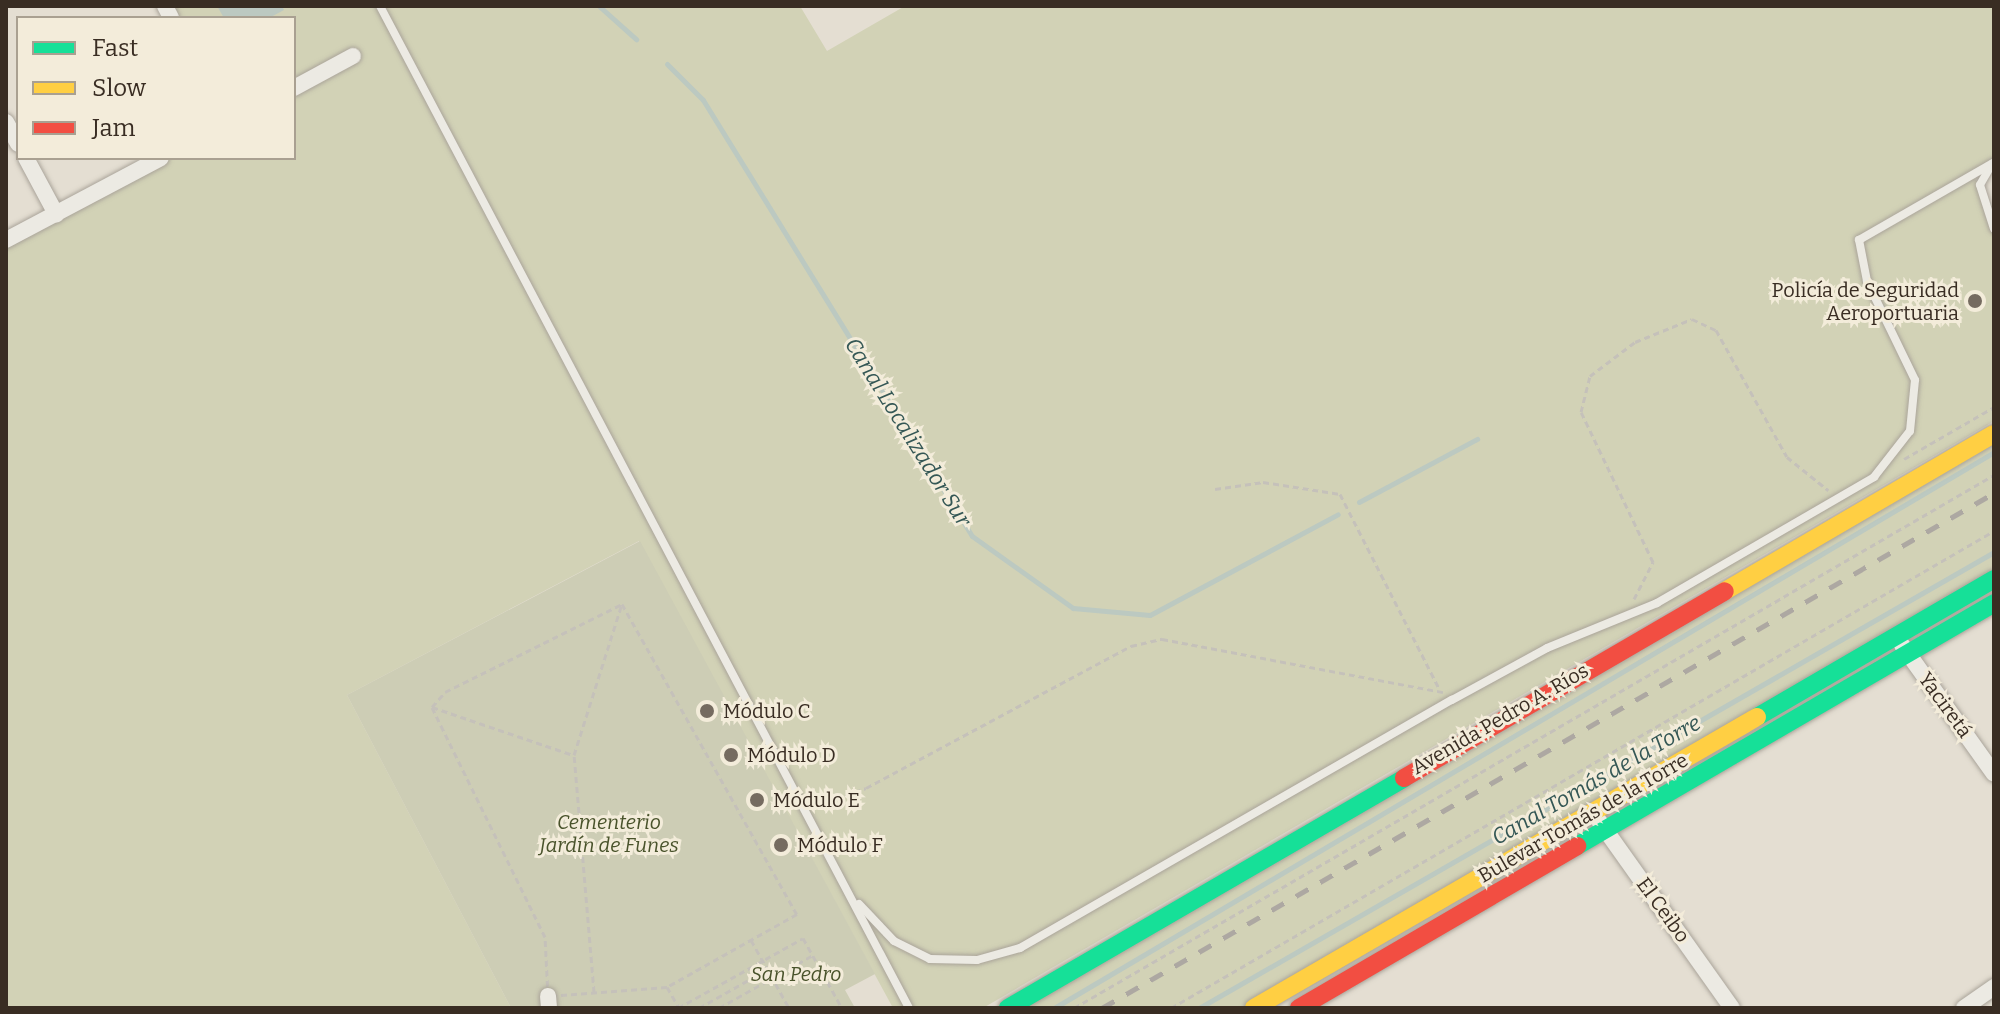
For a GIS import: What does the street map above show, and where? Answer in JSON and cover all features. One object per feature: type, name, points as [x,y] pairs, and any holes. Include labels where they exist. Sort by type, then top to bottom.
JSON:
[{"type":"street","points":[[296,87],[353,56]]},
{"type":"street","points":[[6,122],[16,140]]},
{"type":"street","points":[[27,160],[56,214]]},
{"type":"street","points":[[6,240],[157,160]]},
{"type":"street","name":"Avenida Pedro A. Ríos","points":[[1008,1008],[1994,434]]},
{"type":"street","name":"Bulevar Tomás de la Torre","points":[[1254,1008],[1994,579]]},
{"type":"street","name":"Bulevar Tomás de la Torre","points":[[1303,1007],[1994,603]]},
{"type":"street","name":"Yaciretá","points":[[1897,637],[1994,774]]},
{"type":"street","name":"El Ceibo","points":[[1593,813],[1732,1008]]},
{"type":"street","points":[[1291,987],[1303,1007]]},
{"type":"street","points":[[1964,1008],[1994,987]]},
{"type":"lane","points":[[380,6],[809,809],[909,1008]]},
{"type":"lane","points":[[859,904],[894,941],[930,959],[977,960],[1020,948],[1452,700],[1547,648],[1657,603],[1848,492],[1895,456],[1916,402],[1915,380],[1857,256],[1859,240],[1993,162]]},
{"type":"lane","points":[[1993,162],[1980,185],[1994,229]]},
{"type":"path","points":[[1624,605],[1648,581],[1653,562],[1585,429],[1583,393],[1603,363],[1672,324],[1692,319],[1716,330],[1787,457],[1826,490],[1848,492]]},
{"type":"path","points":[[1901,461],[1994,407]]},
{"type":"path","points":[[1074,1008],[1994,475]]},
{"type":"path","points":[[1215,489],[1263,482],[1340,494],[1439,688],[1452,700]]},
{"type":"path","points":[[1171,1008],[1994,531]]},
{"type":"path","points":[[432,707],[445,692],[622,604]]},
{"type":"path","points":[[594,994],[574,755],[622,604]]},
{"type":"path","points":[[432,707],[545,937],[548,1002],[667,987],[797,914],[622,604]]},
{"type":"path","points":[[809,809],[866,788],[1131,646],[1162,639],[1439,688]]},
{"type":"path","points":[[432,707],[574,755]]},
{"type":"path","points":[[667,987],[678,1008],[803,938],[842,1008]]},
{"type":"path","points":[[751,940],[789,1008]]},
{"type":"path","points":[[719,1008],[813,955]]},
{"type":"path","points":[[699,1008],[768,969]]},
{"type":"green space","points":[[165,6],[800,6],[827,51],[905,6],[1994,6],[1994,165],[1974,177],[1994,210],[1994,421],[983,1008],[893,1008],[639,541],[347,695],[511,1008],[6,1008],[6,240],[157,160],[296,160],[296,16],[170,16]]},
{"type":"green space","points":[[1994,434],[1994,579],[1254,1008],[1008,1008]]},
{"type":"green space","name":"Cementerio Jardín de Funes","points":[[640,541],[875,974],[845,990],[855,1008],[511,1008],[347,695]]},
{"type":"shaded area","points":[[217,6],[282,6],[284,10],[273,16],[223,16]]},
{"type":"waterway","points":[[599,6],[636,39]]},
{"type":"waterway","name":"Canal Localizador Sur","points":[[667,64],[703,100],[972,536],[1073,608],[1150,615],[1338,514]]},
{"type":"waterway","name":"Canal Localizador Sur","points":[[1359,502],[1477,439]]},
{"type":"waterway","points":[[1054,1008],[1994,452]]},
{"type":"waterway","name":"Canal Tomás de la Torre","points":[[1199,1008],[1994,552]]},
{"type":"railway","points":[[1102,1008],[1994,493]]},
{"type":"traffic: fast","points":[[1757,717],[1994,579]]},
{"type":"traffic: fast","points":[[1577,846],[1994,603]]},
{"type":"traffic: fast","points":[[1008,1008],[1404,778]]},
{"type":"traffic: slow","points":[[1725,591],[1994,434]]},
{"type":"traffic: slow","points":[[1254,1008],[1757,717]]},
{"type":"traffic: jam","points":[[1404,778],[1725,591]]},
{"type":"traffic: jam","points":[[1299,1008],[1577,846]]},
{"type":"place","name":"Policía de Seguridad Aeroportuaria","points":[[1975,301]]},
{"type":"place","name":"Módulo C","points":[[707,711]]},
{"type":"place","name":"Módulo D","points":[[731,755]]},
{"type":"place","name":"Módulo E","points":[[757,800]]},
{"type":"place","name":"Módulo F","points":[[781,845]]},
{"type":"park label","name":"San Pedro","points":[[796,974]]}]
